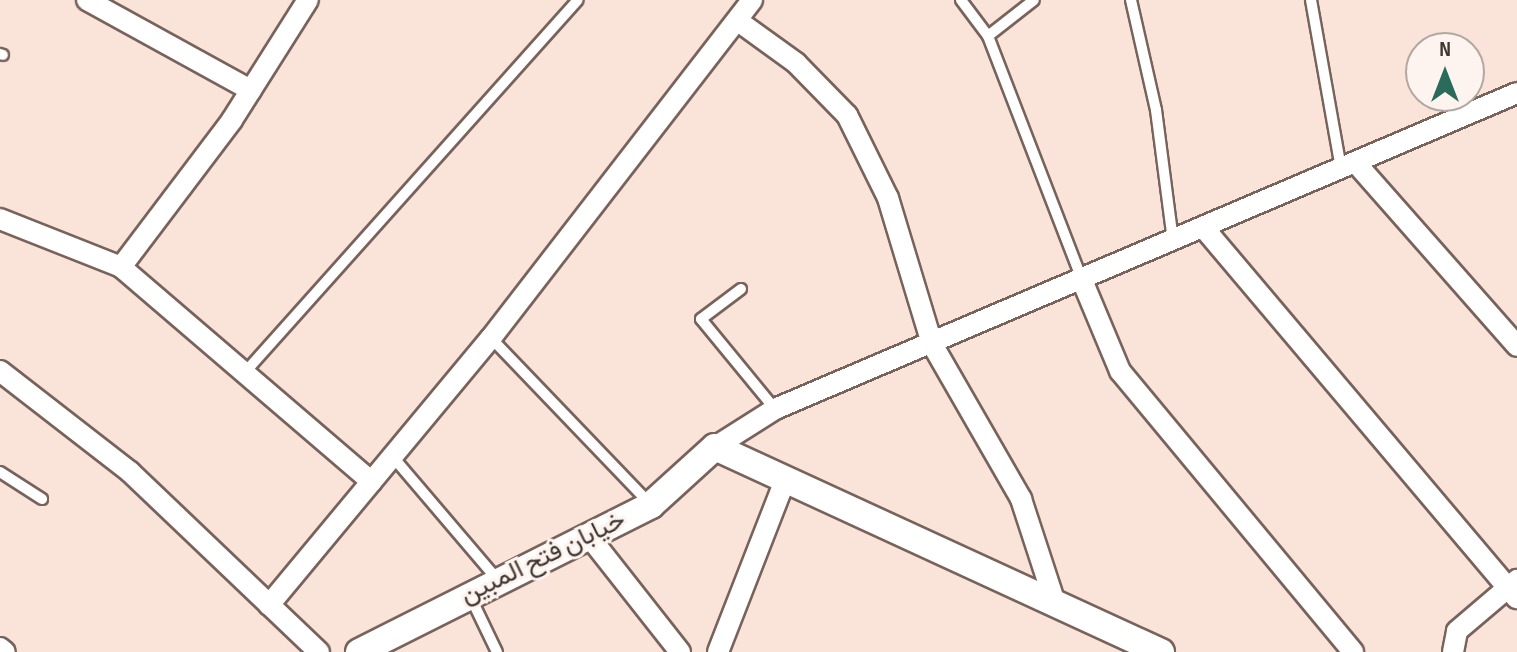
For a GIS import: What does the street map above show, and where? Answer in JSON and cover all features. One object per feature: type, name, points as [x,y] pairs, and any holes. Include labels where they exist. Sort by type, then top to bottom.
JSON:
[{"type":"street","points":[[87,0],[115,7],[251,90]]},
{"type":"street","points":[[121,267],[251,90],[308,0]]},
{"type":"street","points":[[269,605],[491,338],[752,0]]},
{"type":"street","points":[[738,21],[796,63],[847,115],[888,198],[932,344],[1021,499],[1056,606]]},
{"type":"street","points":[[715,447],[775,409],[1517,93]]},
{"type":"street","points":[[1348,165],[1517,346]]},
{"type":"street","points":[[0,219],[121,267],[247,370],[372,482]]},
{"type":"street","points":[[1203,227],[1514,589],[1457,631],[1453,652]]},
{"type":"street","points":[[1082,280],[1120,371],[1353,652]]},
{"type":"street","points":[[0,371],[130,472],[319,652]]},
{"type":"street","points":[[715,447],[1161,652]]},
{"type":"street","name":"خیابان فتح المبین","points":[[359,652],[497,579],[651,505],[715,447]]},
{"type":"street","points":[[718,652],[786,478]]},
{"type":"street","points":[[588,535],[680,652]]},
{"type":"street","points":[[0,648],[5,652]]},
{"type":"lane","points":[[247,370],[578,0]]},
{"type":"lane","points":[[961,0],[988,36],[1082,280]]},
{"type":"lane","points":[[988,36],[1034,0]]},
{"type":"lane","points":[[1131,0],[1156,110],[1173,241]]},
{"type":"lane","points":[[1311,0],[1348,165]]},
{"type":"lane","points":[[741,289],[701,319],[775,409]]},
{"type":"lane","points":[[491,338],[651,505]]},
{"type":"lane","points":[[393,457],[497,579]]},
{"type":"lane","points":[[0,472],[42,499]]},
{"type":"lane","points":[[469,594],[497,652]]}]
